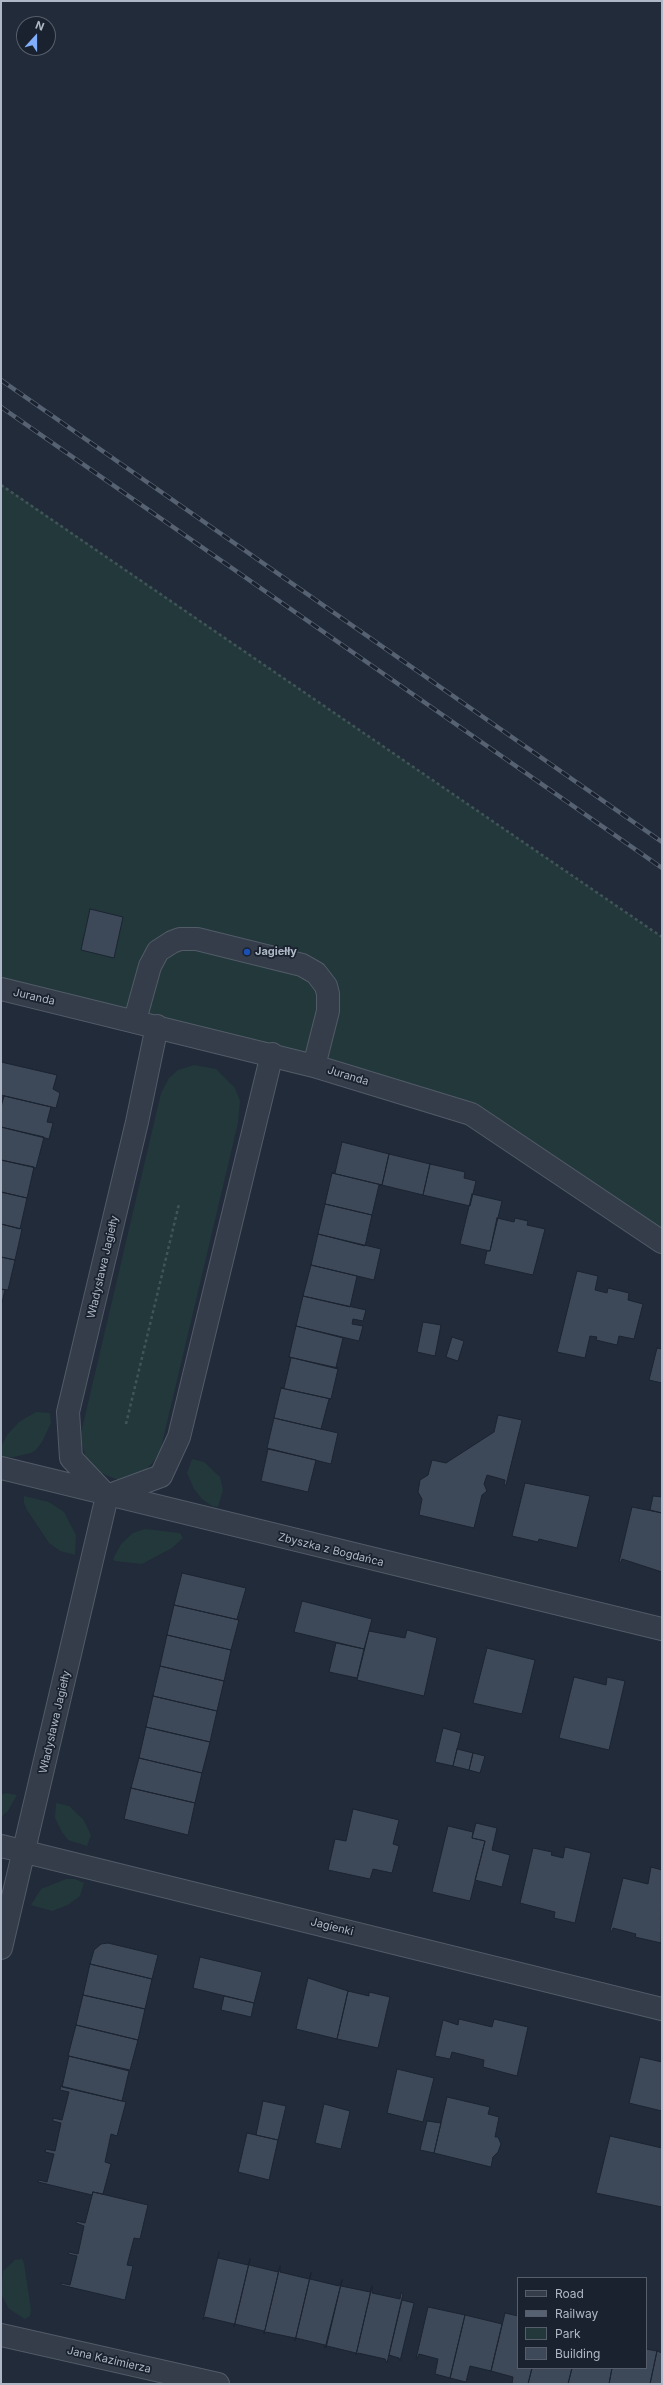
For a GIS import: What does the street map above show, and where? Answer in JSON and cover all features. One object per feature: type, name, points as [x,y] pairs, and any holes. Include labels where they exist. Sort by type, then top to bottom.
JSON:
[{"type":"street","points":[[135,1020],[150,966],[158,951],[180,939],[197,940],[302,965],[316,973],[324,983],[328,994],[328,1011],[314,1066]]},
{"type":"street","name":"Juranda","points":[[1,989],[272,1054],[471,1114],[662,1242]]},
{"type":"street","name":"Władysława Jagiełły","points":[[1,1948],[25,1852],[107,1496],[71,1458],[68,1412],[137,1122],[157,1026]]},
{"type":"street","points":[[107,1496],[161,1476],[179,1437],[272,1054]]},
{"type":"street","name":"Zbyszka z Bogdańca","points":[[1,1468],[107,1496],[662,1629]]},
{"type":"street","name":"Jagienki","points":[[1,1846],[662,2009]]},
{"type":"street","name":"Jana Kazimierza","points":[[1,2335],[218,2384]]},
{"type":"path","points":[[1,485],[662,937]]},
{"type":"path","points":[[126,1424],[179,1204]]},
{"type":"green space","points":[[1,484],[662,937],[662,1242],[471,1114],[1,989]]},
{"type":"green space","points":[[194,1065],[216,1069],[235,1088],[240,1101],[238,1123],[160,1452],[142,1474],[126,1480],[118,1480],[94,1470],[87,1462],[80,1437],[161,1093],[169,1078],[178,1070]]},
{"type":"green space","points":[[36,1412],[50,1413],[51,1423],[42,1442],[36,1450],[31,1453],[14,1457],[2,1457],[1,1447],[7,1435],[19,1422]]},
{"type":"green space","points":[[192,1459],[204,1462],[220,1477],[223,1490],[218,1507],[212,1506],[202,1499],[194,1489],[187,1473]]},
{"type":"green space","points":[[24,1496],[49,1502],[64,1512],[76,1535],[75,1555],[60,1551],[49,1543],[27,1510],[24,1503]]},
{"type":"green space","points":[[145,1529],[180,1533],[183,1538],[172,1548],[142,1564],[115,1561],[113,1559],[121,1544],[133,1533]]},
{"type":"green space","points":[[6,1793],[17,1795],[8,1811],[1,1817],[1,1795]]},
{"type":"green space","points":[[56,1803],[69,1806],[83,1819],[91,1835],[87,1846],[68,1840],[62,1832],[55,1818]]},
{"type":"green space","points":[[66,1879],[75,1879],[84,1883],[80,1896],[68,1905],[52,1911],[31,1905],[41,1889]]},
{"type":"green space","points":[[22,2259],[24,2263],[31,2310],[30,2316],[25,2319],[9,2309],[1,2294],[3,2271],[15,2260]]},
{"type":"building","points":[[90,909],[123,917],[114,958],[81,950]]},
{"type":"building","points":[[1,1062],[57,1075],[53,1089],[60,1093],[56,1108],[1,1095]]},
{"type":"building","points":[[4,1096],[51,1107],[47,1122],[53,1123],[49,1139],[1,1127],[1,1107]]},
{"type":"building","points":[[1,1127],[44,1137],[36,1168],[1,1160]]},
{"type":"building","points":[[342,1142],[389,1154],[382,1185],[332,1173],[335,1173]]},
{"type":"building","points":[[389,1154],[430,1164],[423,1195],[382,1185]]},
{"type":"building","points":[[1,1160],[34,1167],[27,1198],[1,1192]]},
{"type":"building","points":[[430,1164],[465,1172],[464,1178],[476,1181],[470,1206],[423,1195]]},
{"type":"building","points":[[332,1173],[382,1185],[379,1185],[372,1215],[325,1204]]},
{"type":"building","points":[[1,1192],[27,1198],[20,1229],[1,1224]]},
{"type":"building","points":[[472,1194],[502,1201],[490,1251],[460,1244]]},
{"type":"building","points":[[325,1204],[372,1215],[365,1246],[318,1234]]},
{"type":"building","points":[[497,1218],[514,1222],[515,1218],[528,1221],[527,1225],[545,1229],[533,1275],[484,1264],[487,1251],[490,1251]]},
{"type":"building","points":[[1,1224],[22,1229],[15,1260],[1,1257]]},
{"type":"building","points":[[318,1234],[381,1249],[374,1280],[311,1265]]},
{"type":"building","points":[[1,1257],[15,1260],[8,1290],[1,1289]]},
{"type":"building","points":[[311,1265],[357,1276],[350,1307],[303,1296]]},
{"type":"building","points":[[577,1271],[598,1276],[595,1290],[607,1293],[608,1288],[629,1293],[628,1300],[643,1304],[634,1339],[619,1336],[617,1345],[596,1340],[597,1337],[590,1336],[585,1358],[557,1352]]},
{"type":"building","points":[[1,1289],[5,1290],[1,1307]]},
{"type":"building","points":[[303,1296],[366,1310],[363,1321],[353,1319],[352,1324],[363,1326],[359,1341],[296,1326]]},
{"type":"building","points":[[423,1322],[441,1325],[435,1356],[417,1352]]},
{"type":"building","points":[[296,1326],[343,1338],[336,1367],[338,1368],[289,1357]]},
{"type":"building","points":[[452,1337],[464,1341],[458,1361],[446,1357]]},
{"type":"building","points":[[657,1348],[662,1349],[662,1383],[649,1380]]},
{"type":"building","points":[[289,1357],[338,1369],[331,1399],[281,1388],[284,1388],[291,1358]]},
{"type":"building","points":[[281,1388],[331,1399],[329,1399],[321,1429],[274,1418]]},
{"type":"building","points":[[498,1415],[522,1420],[506,1485],[504,1485],[505,1480],[487,1475],[484,1484],[487,1491],[482,1495],[474,1528],[419,1515],[422,1499],[418,1492],[420,1480],[428,1475],[432,1460],[446,1463],[494,1432]]},
{"type":"building","points":[[274,1418],[338,1433],[331,1464],[267,1448]]},
{"type":"building","points":[[268,1449],[316,1460],[308,1492],[261,1481]]},
{"type":"building","points":[[525,1483],[590,1496],[577,1548],[539,1539],[538,1542],[512,1536]]},
{"type":"building","points":[[653,1496],[662,1497],[662,1513],[650,1510]]},
{"type":"building","points":[[632,1507],[662,1513],[662,1572],[622,1559],[621,1562],[619,1562]]},
{"type":"building","points":[[182,1573],[246,1588],[237,1619],[239,1620],[174,1605]]},
{"type":"building","points":[[302,1601],[372,1619],[364,1649],[294,1632]]},
{"type":"building","points":[[174,1605],[239,1620],[231,1650],[167,1635]]},
{"type":"building","points":[[407,1630],[437,1638],[424,1696],[357,1680],[369,1631],[405,1638]]},
{"type":"building","points":[[167,1635],[231,1650],[224,1681],[160,1666]]},
{"type":"building","points":[[336,1643],[364,1649],[357,1678],[329,1672]]},
{"type":"building","points":[[487,1648],[535,1660],[522,1714],[473,1703]]},
{"type":"building","points":[[160,1666],[224,1681],[217,1711],[153,1696]]},
{"type":"building","points":[[574,1677],[606,1685],[607,1677],[625,1681],[609,1750],[559,1738]]},
{"type":"building","points":[[153,1696],[217,1711],[210,1742],[146,1727]]},
{"type":"building","points":[[146,1727],[210,1742],[202,1773],[139,1758]]},
{"type":"building","points":[[443,1728],[461,1733],[453,1766],[435,1762]]},
{"type":"building","points":[[457,1749],[473,1753],[469,1770],[453,1766]]},
{"type":"building","points":[[473,1753],[485,1756],[480,1773],[469,1770]]},
{"type":"building","points":[[139,1758],[202,1773],[195,1803],[131,1788]]},
{"type":"building","points":[[131,1788],[195,1803],[188,1835],[124,1819]]},
{"type":"building","points":[[353,1809],[399,1820],[393,1844],[399,1846],[392,1873],[373,1869],[370,1879],[328,1870],[335,1839],[346,1841]]},
{"type":"building","points":[[476,1823],[497,1828],[492,1850],[510,1855],[502,1887],[475,1880],[485,1841],[472,1838]]},
{"type":"building","points":[[448,1826],[473,1832],[472,1838],[485,1841],[470,1901],[432,1892]]},
{"type":"building","points":[[565,1847],[591,1853],[575,1923],[554,1918],[555,1912],[520,1903],[533,1848],[552,1852],[551,1855],[563,1858]]},
{"type":"building","points":[[651,1867],[662,1870],[661,1943],[635,1937],[636,1934],[613,1928],[612,1931],[610,1931],[623,1878],[648,1884]]},
{"type":"building","points":[[108,1943],[158,1955],[152,1979],[90,1964],[94,1950],[101,1944]]},
{"type":"building","points":[[200,1957],[262,1972],[254,2003],[193,1988]]},
{"type":"building","points":[[90,1964],[152,1979],[145,2009],[83,1995]]},
{"type":"building","points":[[308,1978],[348,1991],[337,2039],[296,2029]]},
{"type":"building","points":[[348,1991],[369,1996],[369,1992],[390,1997],[378,2048],[337,2039]]},
{"type":"building","points":[[83,1995],[145,2009],[138,2040],[76,2025]]},
{"type":"building","points":[[224,1996],[254,2003],[251,2017],[221,2010]]},
{"type":"building","points":[[459,2019],[492,2027],[494,2019],[528,2027],[517,2076],[483,2067],[484,2060],[452,2052],[450,2059],[435,2056],[443,2020],[458,2025]]},
{"type":"building","points":[[76,2025],[138,2040],[130,2070],[68,2056]]},
{"type":"building","points":[[69,2056],[129,2071],[122,2101],[62,2087]]},
{"type":"building","points":[[640,2057],[662,2062],[662,2111],[629,2103]]},
{"type":"building","points":[[397,2069],[434,2078],[423,2122],[387,2113]]},
{"type":"building","points":[[61,2086],[126,2102],[117,2136],[111,2134],[105,2162],[111,2164],[103,2194],[93,2192],[92,2195],[38,2182],[39,2180],[47,2182],[54,2154],[45,2152],[46,2149],[55,2151],[61,2123],[53,2121],[53,2118],[62,2120],[69,2092],[60,2090]]},
{"type":"building","points":[[447,2097],[490,2107],[488,2114],[499,2117],[495,2137],[498,2137],[501,2144],[498,2152],[493,2157],[491,2167],[434,2153]]},
{"type":"building","points":[[263,2101],[286,2106],[278,2140],[256,2135]]},
{"type":"building","points":[[324,2104],[350,2111],[341,2149],[315,2143]]},
{"type":"building","points":[[427,2121],[441,2123],[434,2153],[420,2150]]},
{"type":"building","points":[[247,2133],[278,2140],[269,2180],[238,2172]]},
{"type":"building","points":[[610,2136],[662,2148],[662,2207],[596,2193]]},
{"type":"building","points":[[93,2192],[148,2205],[140,2239],[134,2238],[127,2265],[133,2266],[125,2300],[61,2285],[61,2283],[70,2285],[77,2256],[68,2254],[69,2252],[78,2254],[84,2226],[76,2223],[76,2221],[85,2223]]},
{"type":"building","points":[[219,2252],[218,2258],[248,2265],[250,2259],[234,2327],[234,2324],[205,2317],[203,2320]]},
{"type":"building","points":[[250,2259],[249,2265],[278,2272],[280,2266],[264,2334],[264,2331],[235,2324],[234,2327]]},
{"type":"building","points":[[280,2266],[280,2272],[309,2279],[311,2273],[295,2341],[295,2338],[266,2332],[264,2334]]},
{"type":"building","points":[[311,2273],[310,2279],[339,2286],[342,2280],[325,2348],[325,2345],[296,2338],[295,2341]]},
{"type":"building","points":[[342,2280],[341,2286],[370,2292],[372,2286],[356,2355],[356,2353],[327,2346],[326,2348]]},
{"type":"building","points":[[372,2286],[372,2293],[400,2299],[401,2293],[403,2294],[387,2363],[385,2359],[358,2353],[356,2355]]},
{"type":"building","points":[[402,2300],[414,2303],[400,2361],[399,2358],[389,2355]]},
{"type":"building","points":[[428,2307],[465,2315],[450,2378],[435,2374],[438,2359],[419,2354],[416,2359]]},
{"type":"building","points":[[505,2313],[517,2316],[517,2369],[532,2369],[528,2384],[512,2384],[513,2377],[491,2371]]},
{"type":"building","points":[[465,2315],[502,2324],[491,2371],[470,2366],[466,2382],[450,2378]]},
{"type":"building","points":[[647,2349],[657,2351],[650,2384],[609,2384],[612,2369],[647,2369]]},
{"type":"building","points":[[657,2351],[662,2353],[662,2384],[650,2384]]},
{"type":"building","points":[[532,2369],[572,2369],[568,2384],[528,2384]]},
{"type":"building","points":[[572,2369],[612,2369],[609,2384],[568,2384]]},
{"type":"railway","points":[[1,380],[662,842]]},
{"type":"railway","points":[[1,407],[662,868]]},
{"type":"place","name":"Jagiełły","points":[[247,952]]}]
